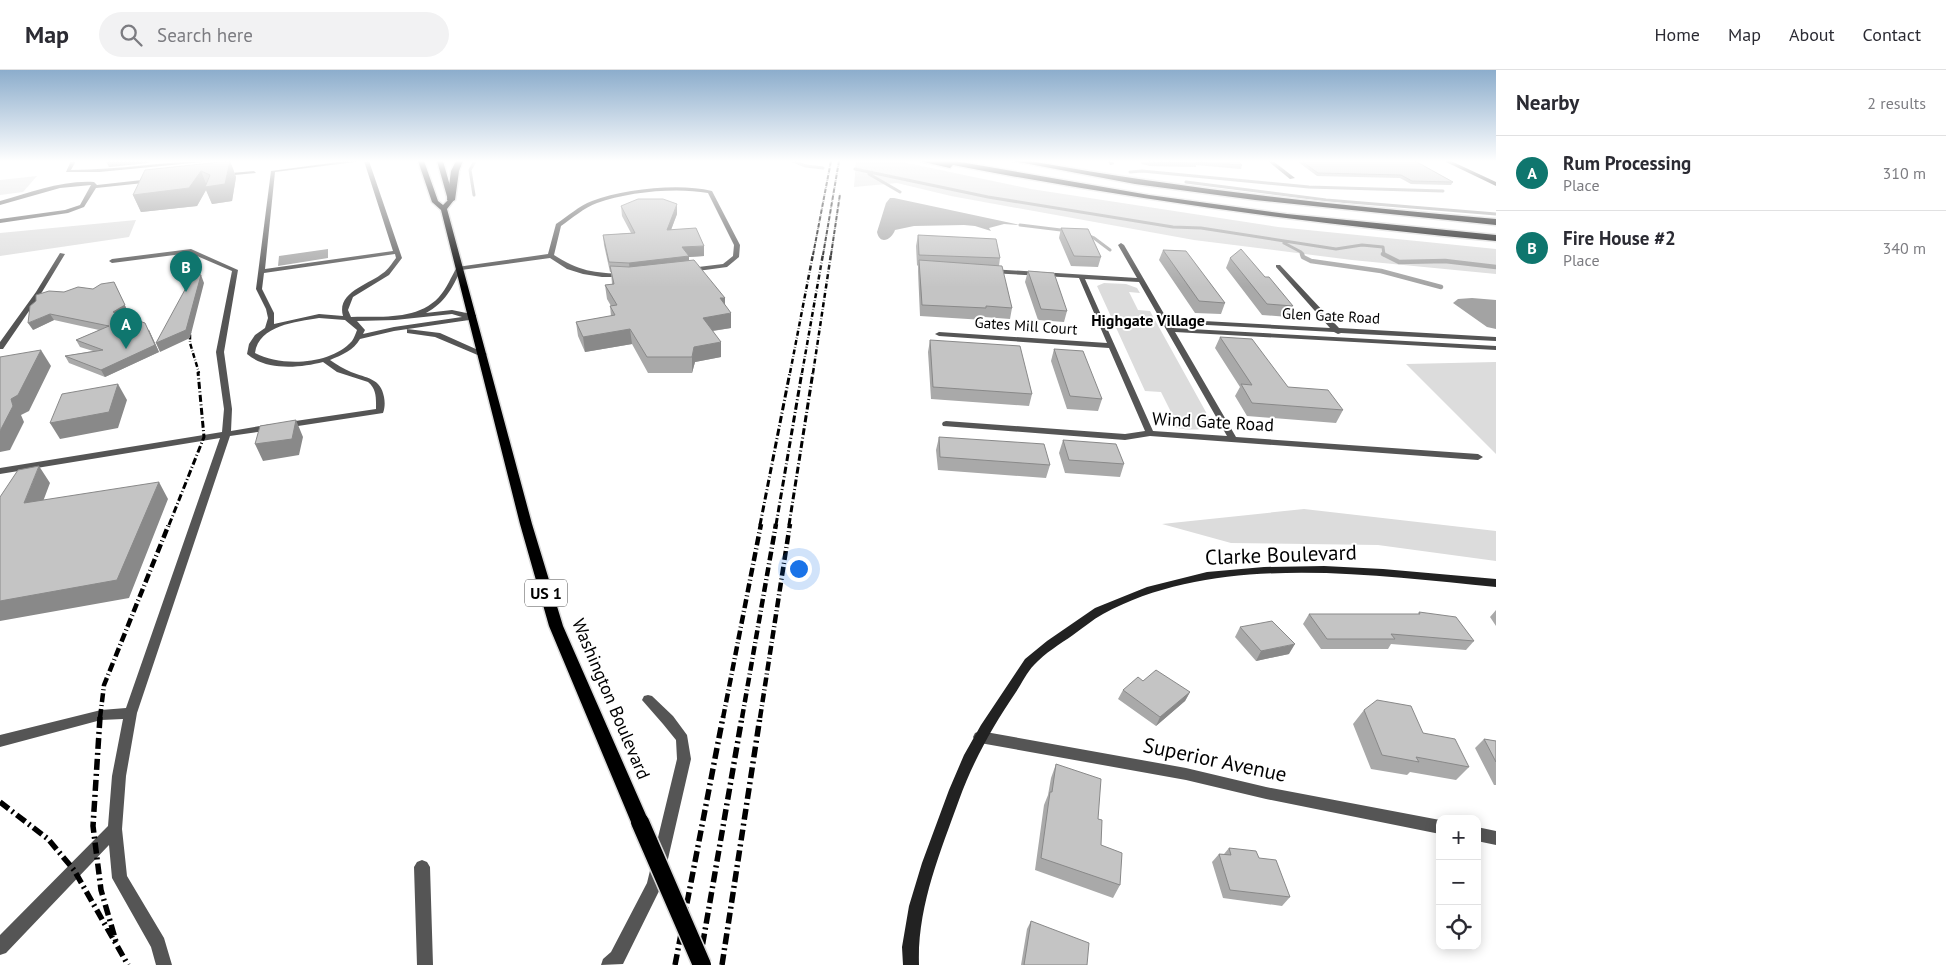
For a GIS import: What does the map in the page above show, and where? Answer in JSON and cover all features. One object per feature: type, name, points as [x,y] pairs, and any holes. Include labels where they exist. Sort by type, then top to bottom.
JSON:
[{"type":"highway","points":[[1181,203],[1360,225],[1496,238]]},
{"type":"highway","points":[[1185,203],[1219,208]]},
{"type":"highway","points":[[1296,203],[1496,222]]},
{"type":"main road","name":"Washington Boulevard","points":[[436,203],[444,208],[526,524],[556,626],[702,965]]},
{"type":"main road","points":[[444,208],[448,203]]},
{"type":"street","points":[[0,221],[66,212],[82,206],[84,203]]},
{"type":"street","points":[[268,330],[273,320],[272,311],[264,301],[259,289],[269,203]]},
{"type":"street","points":[[348,319],[347,302],[351,296],[387,274],[399,258],[381,203]]},
{"type":"street","points":[[551,256],[558,225],[594,203]]},
{"type":"street","points":[[687,270],[725,266],[736,257],[737,245],[715,203]]},
{"type":"street","points":[[1121,245],[1233,438]]},
{"type":"street","points":[[112,261],[191,251],[235,270],[220,352],[228,408],[226,434],[131,712],[119,776],[115,829],[120,878],[158,944],[164,965]]},
{"type":"street","points":[[260,272],[398,252]]},
{"type":"street","points":[[0,347],[40,292],[62,254]]},
{"type":"street","points":[[415,315],[433,308],[441,301],[459,268],[551,256],[565,266],[588,275],[630,277]]},
{"type":"street","points":[[1278,266],[1346,341]]},
{"type":"street","points":[[986,271],[1141,280]]},
{"type":"street","points":[[1081,276],[1150,433]]},
{"type":"street","points":[[348,319],[357,323],[361,330],[359,337],[352,345],[324,359],[288,365],[271,364],[258,360],[251,354],[250,346],[256,338],[268,330],[301,318],[319,316],[348,319],[452,312],[473,318]]},
{"type":"street","points":[[359,337],[394,329],[473,318]]},
{"type":"street","name":"Glen Gate Road","points":[[1165,320],[1496,339]]},
{"type":"street","points":[[394,329],[437,335],[482,354]]},
{"type":"street","name":"Glen Gate Road","points":[[1170,330],[1496,348]]},
{"type":"street","name":"Gates Mill Court","points":[[939,334],[1112,346]]},
{"type":"street","points":[[0,470],[380,411],[381,393],[370,379],[341,370],[324,359]]},
{"type":"street","name":"Wind Gate Road","points":[[946,424],[1125,437],[1150,433],[1233,438],[1478,458]]},
{"type":"street","name":"Clarke Boulevard","points":[[911,965],[909,946],[926,873],[955,792],[980,737],[1001,702],[1030,662],[1065,632],[1086,618],[1100,609],[1145,590],[1198,577],[1311,570],[1496,583]]},
{"type":"street","points":[[609,965],[617,958],[654,885],[684,759],[682,739],[668,720],[648,700]]},
{"type":"street","points":[[0,741],[100,715],[131,712]]},
{"type":"street","name":"Superior Avenue","points":[[980,737],[1186,774],[1266,793],[1436,826]]},
{"type":"street","points":[[0,947],[115,829]]},
{"type":"street","points":[[1481,835],[1496,838]]},
{"type":"street","points":[[422,867],[424,965]]},
{"type":"shaded area","points":[[886,203],[916,203],[1020,225],[1004,224],[989,228],[991,231],[964,225],[914,226],[895,230],[889,238],[883,240],[877,232]]},
{"type":"shaded area","points":[[988,203],[1120,203],[1278,227],[1496,249],[1496,274],[1352,260],[1194,240]]},
{"type":"shaded area","points":[[136,220],[129,237],[0,256],[0,233]]},
{"type":"shaded area","points":[[328,249],[328,258],[278,266],[279,256]]},
{"type":"shaded area","points":[[1104,283],[1126,284],[1137,288],[1140,293],[1129,292],[1138,310],[1150,311],[1212,423],[1202,429],[1190,429],[1170,426],[1160,420],[1157,416],[1173,416],[1161,392],[1145,391],[1097,286]]},
{"type":"shaded area","points":[[1458,299],[1496,300],[1496,329],[1487,327],[1453,303]]},
{"type":"shaded area","points":[[1496,362],[1496,454],[1406,364]]},
{"type":"shaded area","points":[[1304,509],[1496,531],[1496,561],[1378,545],[1231,543],[1162,524]]},
{"type":"building","points":[[629,203],[677,204],[667,230],[696,228],[704,246],[682,247],[689,256],[629,263],[609,262],[603,235],[635,233],[621,206]]},
{"type":"building","points":[[1061,228],[1088,229],[1101,257],[1074,256]]},
{"type":"building","points":[[918,235],[996,239],[1000,258],[919,255]]},
{"type":"building","points":[[1241,249],[1265,277],[1269,277],[1293,306],[1267,304],[1230,258]]},
{"type":"building","points":[[1163,250],[1186,251],[1225,303],[1199,301]]},
{"type":"building","points":[[694,260],[725,298],[720,298],[731,313],[703,318],[721,342],[694,347],[692,357],[647,357],[630,329],[583,337],[576,322],[615,315],[610,306],[617,305],[605,285],[614,284],[610,266],[629,267]]},
{"type":"building","points":[[919,260],[1002,266],[1012,308],[922,305]]},
{"type":"building","points":[[1028,271],[1054,273],[1067,311],[1041,309]]},
{"type":"building","points":[[194,273],[201,275],[186,330],[156,343]]},
{"type":"building","points":[[114,282],[125,305],[113,312],[145,323],[155,345],[101,370],[65,356],[103,350],[76,340],[109,326],[50,314],[28,323],[30,306],[36,301],[36,295],[49,291],[64,292],[78,287],[93,289],[101,284]]},
{"type":"building","points":[[1220,337],[1252,339],[1288,387],[1328,390],[1343,410],[1252,403],[1241,384],[1252,385]]},
{"type":"building","points":[[930,340],[1020,346],[1032,394],[933,387]]},
{"type":"building","points":[[1054,349],[1083,351],[1102,399],[1070,396]]},
{"type":"building","points":[[41,350],[18,395],[11,399],[13,406],[0,431],[0,357]]},
{"type":"building","points":[[118,384],[109,412],[50,423],[62,394]]},
{"type":"building","points":[[296,420],[292,439],[255,444],[260,426]]},
{"type":"building","points":[[939,437],[1044,444],[1050,465],[940,457]]},
{"type":"building","points":[[1063,440],[1116,444],[1124,464],[1069,460]]},
{"type":"building","points":[[39,466],[24,503],[159,482],[117,580],[0,601],[0,497],[18,470]]},
{"type":"building","points":[[1419,612],[1456,617],[1474,641],[1391,634],[1395,639],[1327,639],[1309,614],[1420,614]]},
{"type":"building","points":[[1272,621],[1295,644],[1261,651],[1240,627]]},
{"type":"building","points":[[1156,670],[1190,692],[1160,717],[1123,690],[1138,677],[1143,681]]},
{"type":"building","points":[[1377,700],[1411,706],[1423,733],[1455,739],[1469,767],[1416,757],[1419,762],[1382,755],[1364,710]]},
{"type":"building","points":[[1484,739],[1496,741],[1496,762]]},
{"type":"building","points":[[1056,764],[1101,779],[1098,819],[1102,820],[1101,845],[1122,853],[1120,885],[1041,858],[1050,792],[1052,792]]},
{"type":"building","points":[[1229,848],[1256,851],[1259,858],[1276,860],[1290,897],[1230,890],[1219,854],[1231,855]]},
{"type":"building","points":[[1031,921],[1089,943],[1087,965],[1024,965]]},
{"type":"waterway","points":[[1024,203],[1173,227],[1201,228],[1336,249],[1362,245],[1383,247],[1384,254]]},
{"type":"waterway","points":[[1360,203],[1496,214]]},
{"type":"waterway","points":[[1020,225],[1069,231]]},
{"type":"waterway","points":[[1084,234],[1094,238],[1110,250]]},
{"type":"waterway","points":[[1284,243],[1301,252],[1302,255]]},
{"type":"waterway","points":[[1302,254],[1303,257],[1311,261],[1381,271],[1441,287]]},
{"type":"waterway","points":[[1384,254],[1399,262],[1445,261],[1496,267]]},
{"type":"railway","points":[[813,255],[823,203]]},
{"type":"railway","points":[[823,255],[832,203]]},
{"type":"railway","points":[[831,255],[839,203]]},
{"type":"railway","points":[[790,373],[813,254]]},
{"type":"railway","points":[[802,373],[823,254]]},
{"type":"railway","points":[[813,373],[831,254]]},
{"type":"railway","points":[[190,325],[190,343],[199,373]]},
{"type":"railway","points":[[169,525],[204,437],[198,372]]},
{"type":"railway","points":[[760,525],[790,372]]},
{"type":"railway","points":[[776,525],[802,372]]},
{"type":"railway","points":[[789,525],[813,372]]},
{"type":"railway","points":[[100,718],[104,685],[169,524]]},
{"type":"railway","points":[[723,718],[761,524]]},
{"type":"railway","points":[[742,718],[776,524]]},
{"type":"railway","points":[[760,718],[790,524]]},
{"type":"railway","points":[[100,717],[93,826],[101,890],[117,945]]},
{"type":"railway","points":[[675,965],[723,717]]},
{"type":"railway","points":[[699,965],[742,717]]},
{"type":"railway","points":[[722,965],[760,717]]},
{"type":"railway","points":[[0,802],[48,839],[74,870],[128,965]]},
{"type":"place","name":"Fire House #2","points":[[186,292]]},
{"type":"place","name":"Rum Processing","points":[[126,349]]},
{"type":"district","name":"Highgate Village","points":[[1148,320]]}]
